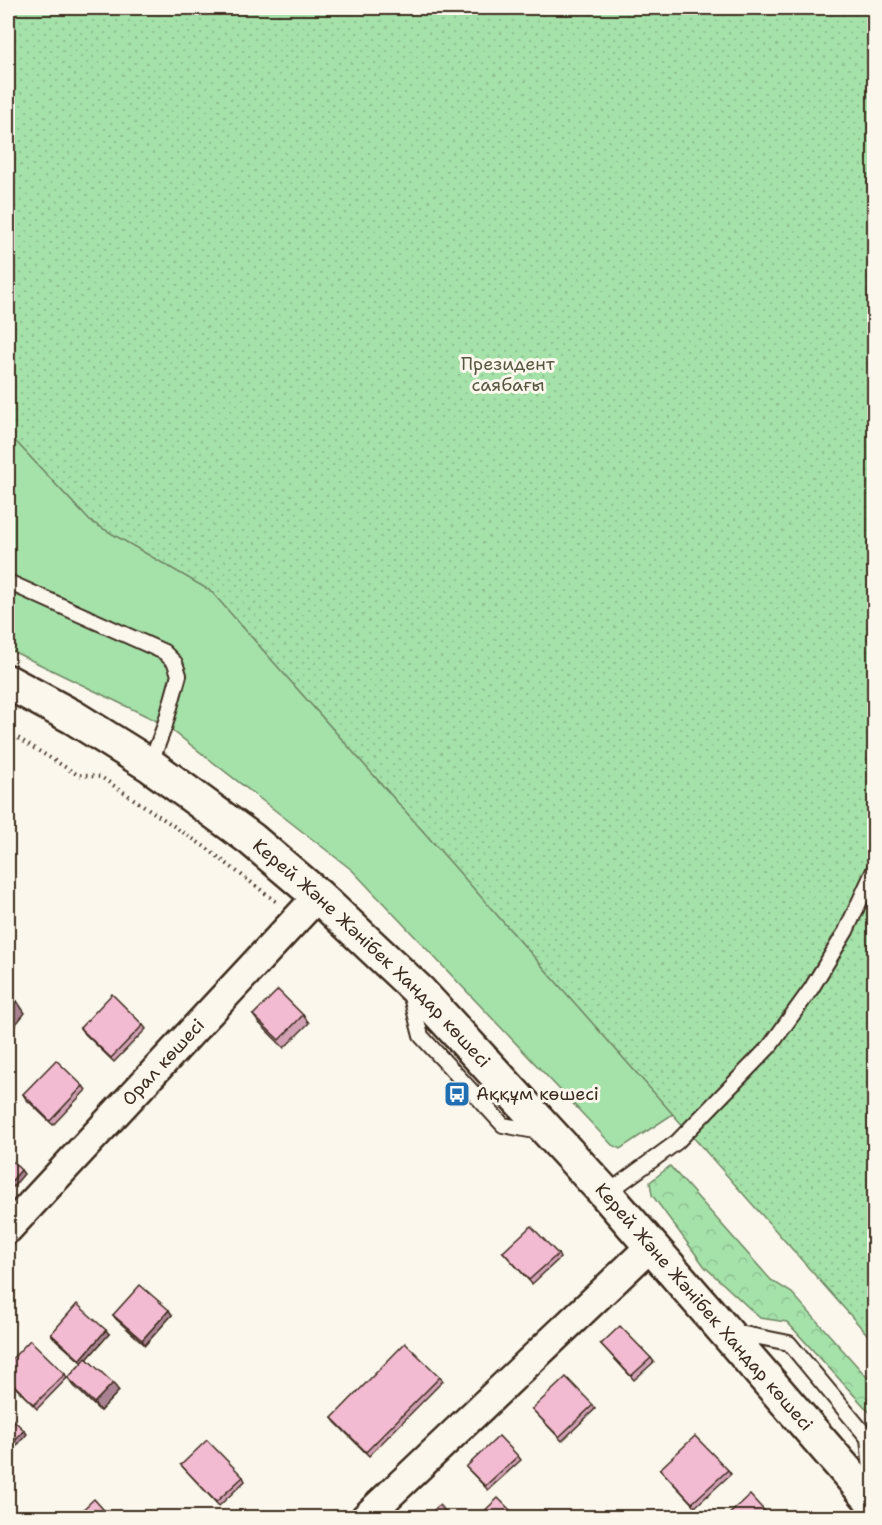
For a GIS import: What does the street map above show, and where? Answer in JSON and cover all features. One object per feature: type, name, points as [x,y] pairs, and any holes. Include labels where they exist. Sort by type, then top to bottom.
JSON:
[{"type":"main road","name":"Керей Және Жәнібек Хандар көшесі","points":[[8,682],[72,717],[150,765],[251,839],[308,907],[407,980],[606,1194],[874,1502]]},
{"type":"street","name":"Орал көшесі","points":[[8,1229],[308,907]]},
{"type":"street","points":[[365,1518],[651,1246]]},
{"type":"lane","points":[[8,582],[164,652],[176,663],[179,675],[165,725],[150,765]]},
{"type":"lane","points":[[606,1194],[676,1142],[770,1046],[811,989],[846,931],[874,870]]},
{"type":"path","points":[[8,732],[78,775],[101,777],[206,847],[308,907]]},
{"type":"green space","name":"Президент саябағы","points":[[8,8],[874,8],[874,1342],[211,591],[90,521],[8,433]]},
{"type":"green space","points":[[8,433],[90,521],[211,591],[673,1114],[620,1149],[612,1145],[352,870],[165,725],[8,649]]},
{"type":"green space","points":[[670,1166],[771,1280],[792,1293],[874,1385],[874,1417],[787,1322],[760,1318],[705,1267],[652,1195],[650,1182]]},
{"type":"building","points":[[278,990],[303,1015],[279,1040],[253,1015]]},
{"type":"building","points":[[8,993],[17,1001],[8,1012]]},
{"type":"building","points":[[112,994],[143,1025],[111,1058],[80,1028]]},
{"type":"building","points":[[56,1060],[83,1086],[50,1121],[23,1094]]},
{"type":"building","points":[[8,1157],[21,1170],[8,1185]]},
{"type":"building","points":[[531,1226],[558,1254],[529,1280],[503,1252]]},
{"type":"building","points":[[140,1285],[169,1310],[142,1340],[113,1315]]},
{"type":"building","points":[[77,1304],[106,1330],[80,1360],[51,1334]]},
{"type":"building","points":[[620,1326],[651,1358],[631,1376],[601,1344]]},
{"type":"building","points":[[30,1340],[65,1374],[34,1405],[8,1379],[8,1363]]},
{"type":"building","points":[[405,1343],[440,1377],[366,1452],[332,1418]]},
{"type":"building","points":[[86,1358],[113,1383],[94,1403],[68,1378]]},
{"type":"building","points":[[566,1377],[593,1405],[559,1437],[532,1409]]},
{"type":"building","points":[[8,1415],[24,1430],[8,1449]]},
{"type":"building","points":[[499,1436],[518,1456],[485,1486],[466,1467]]},
{"type":"building","points":[[695,1436],[728,1470],[692,1503],[660,1469]]},
{"type":"building","points":[[207,1440],[243,1477],[216,1502],[181,1465]]},
{"type":"building","points":[[750,1495],[771,1518],[725,1518]]},
{"type":"building","points":[[498,1498],[515,1515],[512,1518],[477,1518]]},
{"type":"building","points":[[94,1499],[111,1518],[74,1518]]},
{"type":"building","points":[[439,1505],[452,1518],[426,1518]]},
{"type":"place","name":"Аққұм көшесі","points":[[457,1094]]}]
